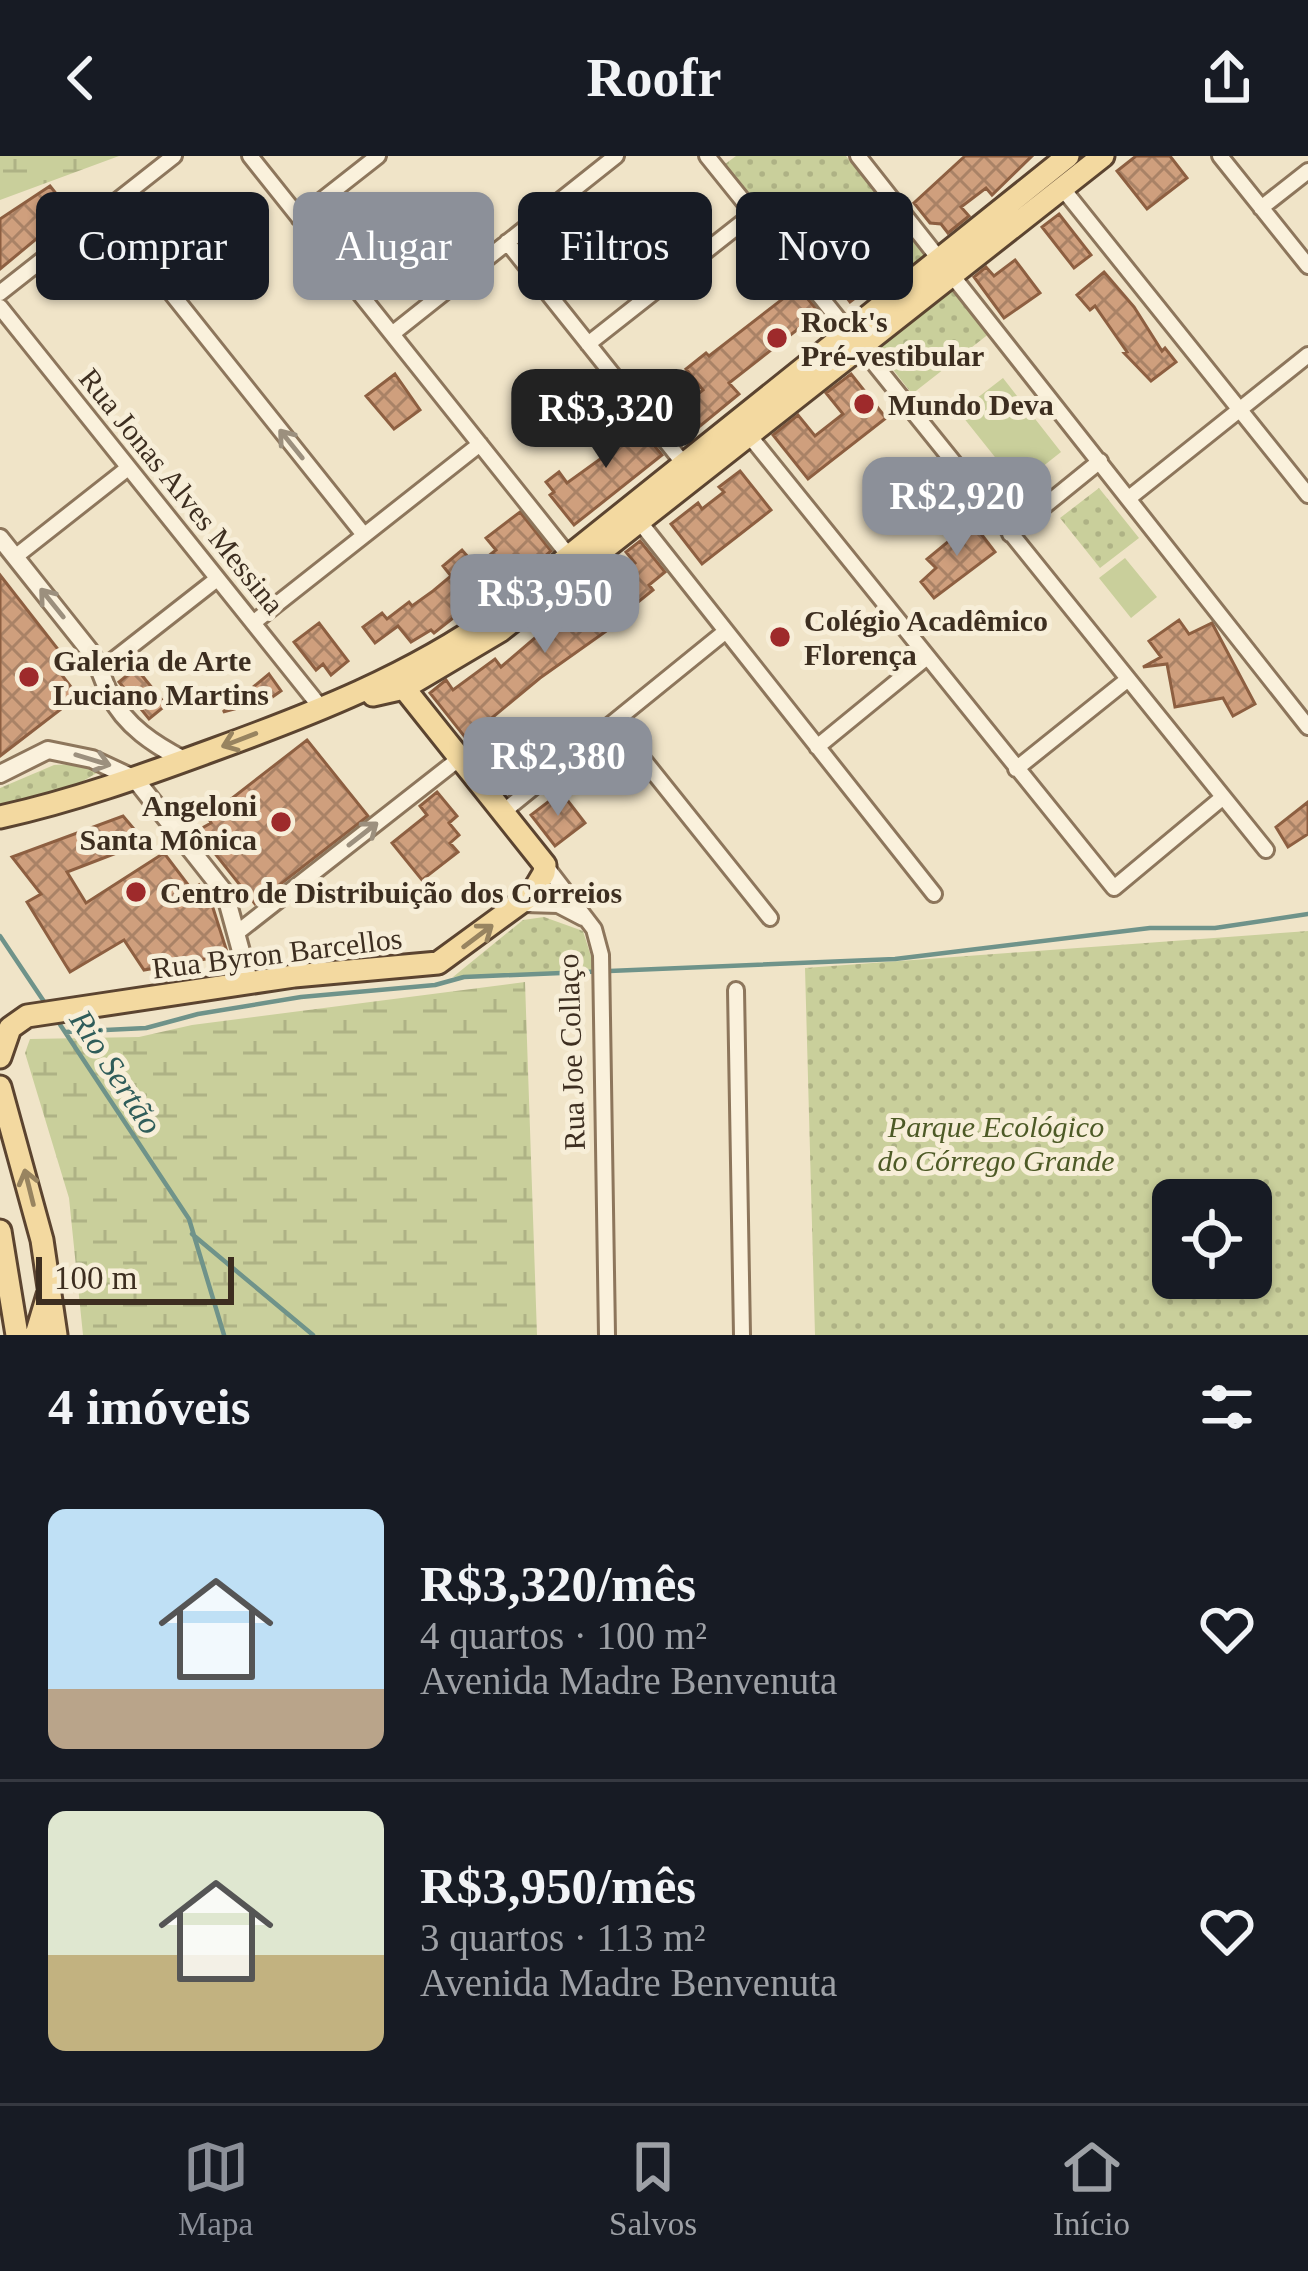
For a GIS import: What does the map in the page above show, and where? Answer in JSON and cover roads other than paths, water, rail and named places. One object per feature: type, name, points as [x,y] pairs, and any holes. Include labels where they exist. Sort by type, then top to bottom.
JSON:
[{"type":"main road","points":[[332,705],[473,631],[946,266],[1068,156]]},
{"type":"main road","points":[[946,266],[1063,189],[1103,156]]},
{"type":"main road","points":[[0,817],[135,779],[332,705],[404,688],[500,631],[748,434],[853,339]]},
{"type":"main road","name":"Rua Joe Collaço","points":[[404,688],[545,865]]},
{"type":"main road","name":"Rua Byron Barcellos","points":[[0,1057],[10,1028],[34,1015],[438,963],[519,905],[540,883],[545,865]]},
{"type":"main road","points":[[0,1087],[42,1240],[56,1335]]},
{"type":"main road","points":[[0,1231],[17,1335]]},
{"type":"main road","points":[[36,1335],[50,1289]]},
{"type":"street","points":[[128,192],[173,156]]},
{"type":"street","points":[[250,156],[293,210]]},
{"type":"street","points":[[332,192],[378,156]]},
{"type":"street","points":[[392,334],[616,156]]},
{"type":"street","points":[[858,156],[1308,727]]},
{"type":"street","points":[[1220,156],[1308,266]]},
{"type":"street","points":[[716,159],[738,192]]},
{"type":"street","points":[[1262,208],[1308,171]]},
{"type":"street","points":[[1063,189],[1308,495]]},
{"type":"street","points":[[588,344],[736,227]]},
{"type":"street","points":[[507,242],[684,464]]},
{"type":"street","points":[[0,293],[36,265]]},
{"type":"street","points":[[177,300],[364,535]]},
{"type":"street","points":[[365,300],[569,556]]},
{"type":"street","points":[[822,300],[1266,850]]},
{"type":"street","name":"Rua Jonas Alves Messina","points":[[0,307],[253,623],[332,705]]},
{"type":"street","points":[[1129,498],[1308,355]]},
{"type":"street","points":[[748,434],[1114,888],[1222,798]]},
{"type":"street","points":[[253,623],[480,444]]},
{"type":"street","points":[[1010,534],[1100,461]]},
{"type":"street","points":[[15,557],[128,468]]},
{"type":"street","points":[[639,520],[934,894]]},
{"type":"street","points":[[0,538],[102,669],[110,696],[136,730],[184,760]]},
{"type":"street","points":[[102,669],[217,579]]},
{"type":"street","points":[[502,812],[727,632]]},
{"type":"street","points":[[817,746],[927,657]]},
{"type":"street","points":[[1016,769],[1127,680]]},
{"type":"street","points":[[614,723],[770,919]]},
{"type":"street","points":[[0,773],[48,750],[92,758],[135,779],[225,892],[250,984]]},
{"type":"street","points":[[238,932],[460,758]]},
{"type":"street","name":"Rua Joe Collaço","points":[[545,865],[588,920],[597,937],[602,970],[607,1335]]},
{"type":"street","points":[[519,905],[550,903],[588,920]]},
{"type":"street","points":[[736,990],[742,1335]]},
{"type":"waterway","points":[[65,1032],[146,1028],[301,997],[435,985],[464,977],[895,959],[1150,928],[1215,928],[1308,914]]},
{"type":"waterway","name":"Rio Sertão","points":[[0,936],[47,1006]]},
{"type":"waterway","name":"Rio Sertão","points":[[57,1020],[189,1219],[224,1335]]},
{"type":"waterway","points":[[192,1234],[313,1335]]},
{"type":"place","name":"Rock's Pré-vestibular","points":[[777,338]]},
{"type":"place","name":"Mundo Deva","points":[[864,404]]},
{"type":"place","name":"Colégio Acadêmico Florença","points":[[780,637]]},
{"type":"place","name":"Galeria de Arte Luciano Martins","points":[[29,677]]},
{"type":"place","name":"Angeloni Santa Mônica","points":[[281,822]]},
{"type":"place","name":"Centro de Distribuição dos Correios","points":[[136,892]]},
{"type":"park label","name":"Parque Ecológico do Córrego Grande","points":[[996,1143]]}]
